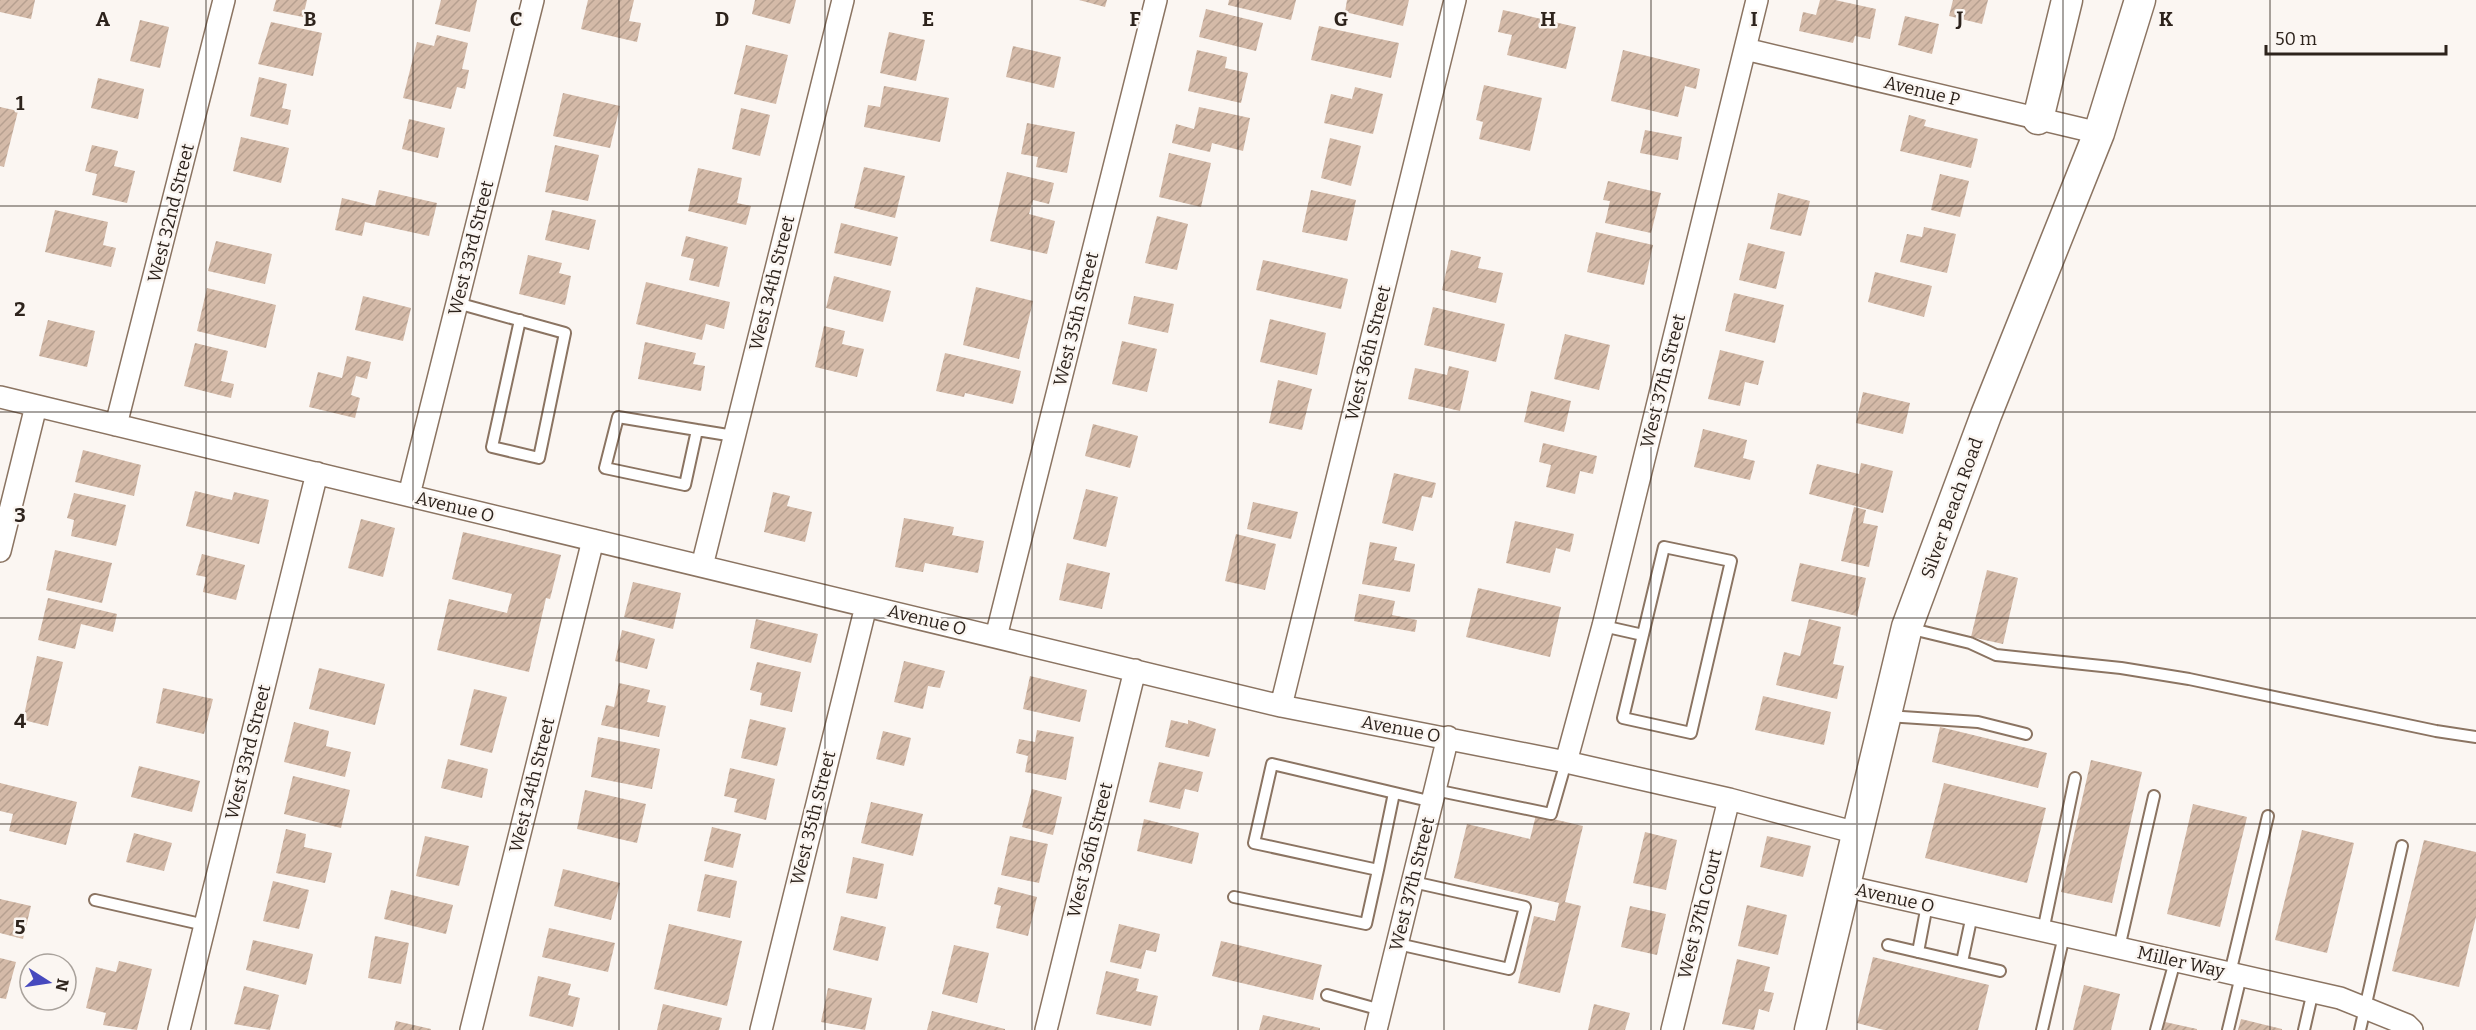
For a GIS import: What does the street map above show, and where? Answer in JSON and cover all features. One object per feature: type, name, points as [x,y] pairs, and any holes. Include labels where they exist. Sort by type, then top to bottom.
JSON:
[{"type":"street","name":"West 32nd Street","points":[[116,425],[224,0]]},
{"type":"street","name":"West 33rd Street","points":[[409,495],[532,0]]},
{"type":"street","name":"West 34th Street","points":[[702,566],[843,0]]},
{"type":"street","name":"West 35th Street","points":[[996,637],[1156,0]]},
{"type":"street","name":"West 36th Street","points":[[1281,706],[1455,0]]},
{"type":"street","name":"West 37th Street","points":[[1566,762],[1603,626],[1757,0]]},
{"type":"street","points":[[2038,118],[2067,0]]},
{"type":"street","name":"Silver Beach Road","points":[[1810,1030],[1907,627],[1986,415],[2099,133],[2140,0]]},
{"type":"street","name":"Avenue P","points":[[1745,49],[2099,133]]},
{"type":"street","name":"Avenue O","points":[[0,397],[1281,706],[1566,762],[1729,799],[1857,833]]},
{"type":"street","points":[[0,551],[36,405]]},
{"type":"street","name":"West 33rd Street","points":[[179,1030],[316,473]]},
{"type":"street","name":"West 34th Street","points":[[471,1030],[593,540]]},
{"type":"street","name":"West 35th Street","points":[[761,1030],[866,606]]},
{"type":"street","name":"West 36th Street","points":[[1046,1030],[1135,670]]},
{"type":"street","name":"West 37th Street","points":[[1379,1020],[1448,737]]},
{"type":"street","name":"West 37th Court","points":[[1672,1030],[1729,799]]},
{"type":"street","name":"Avenue O","points":[[1845,886],[1936,907]]},
{"type":"street","name":"Miller Way","points":[[1936,907],[2340,998],[2407,1025],[2412,1030]]},
{"type":"lane","points":[[457,303],[520,320],[565,333],[538,458],[492,447],[520,320]]},
{"type":"lane","points":[[697,430],[685,485],[605,468],[618,417],[734,436]]},
{"type":"lane","points":[[1664,547],[1731,561],[1692,733],[1623,718],[1643,635],[1664,547]]},
{"type":"lane","points":[[1603,626],[1643,635]]},
{"type":"lane","points":[[1907,627],[1970,643],[1996,656],[2144,672],[2476,737]]},
{"type":"lane","points":[[1886,716],[1978,722],[2026,734]]},
{"type":"lane","points":[[1378,870],[1254,843],[1272,764],[1394,793],[1434,796],[1551,814],[1566,762]]},
{"type":"lane","points":[[2043,931],[2075,778]]},
{"type":"lane","points":[[1234,897],[1366,924],[1394,793]]},
{"type":"lane","points":[[2119,948],[2154,796]]},
{"type":"lane","points":[[2228,1030],[2236,974],[2268,816]]},
{"type":"lane","points":[[2360,1030],[2402,846]]},
{"type":"lane","points":[[1398,944],[1509,969],[1525,907],[1413,882]]},
{"type":"lane","points":[[95,900],[205,926]]},
{"type":"lane","points":[[1918,952],[1936,907]]},
{"type":"lane","points":[[1962,962],[1972,915]]},
{"type":"lane","points":[[2042,1030],[2064,936]]},
{"type":"lane","points":[[1888,945],[2000,970]]},
{"type":"lane","points":[[2156,1030],[2175,961]]},
{"type":"lane","points":[[2304,1030],[2313,992]]},
{"type":"lane","points":[[1327,995],[1379,1020]]},
{"type":"building","points":[[0,0],[35,0],[31,19],[0,12]]},
{"type":"building","points":[[276,0],[307,0],[303,17],[273,11]]},
{"type":"building","points":[[441,0],[477,0],[470,32],[435,24]]},
{"type":"building","points":[[588,0],[634,0],[629,21],[641,23],[637,42],[581,29]]},
{"type":"building","points":[[755,0],[796,0],[790,24],[752,14]]},
{"type":"building","points":[[1079,0],[1107,0],[1105,7]]},
{"type":"building","points":[[1229,0],[1296,0],[1291,20],[1228,5]]},
{"type":"building","points":[[1347,0],[1409,0],[1403,26],[1345,12]]},
{"type":"building","points":[[1820,0],[1835,0],[1876,9],[1870,39],[1855,36],[1853,43],[1799,31],[1803,12],[1816,15]]},
{"type":"building","points":[[1953,0],[1988,0],[1982,24],[1949,16]]},
{"type":"building","points":[[1206,9],[1263,23],[1256,51],[1199,37]]},
{"type":"building","points":[[1503,10],[1576,27],[1566,69],[1507,55],[1512,35],[1498,32]]},
{"type":"building","points":[[1905,16],[1939,24],[1932,54],[1898,45]]},
{"type":"building","points":[[140,20],[169,27],[160,68],[130,61]]},
{"type":"building","points":[[271,22],[322,33],[313,76],[258,64]]},
{"type":"building","points":[[1319,26],[1399,43],[1391,78],[1311,60]]},
{"type":"building","points":[[889,32],[925,40],[916,81],[880,73]]},
{"type":"building","points":[[437,35],[468,43],[462,69],[469,70],[465,89],[457,87],[451,109],[403,98],[417,42],[434,46]]},
{"type":"building","points":[[746,45],[788,55],[776,104],[734,94]]},
{"type":"building","points":[[1013,46],[1061,57],[1054,88],[1006,77]]},
{"type":"building","points":[[1197,50],[1227,57],[1225,68],[1248,73],[1241,103],[1188,91]]},
{"type":"building","points":[[1623,50],[1700,69],[1696,89],[1685,86],[1678,117],[1611,101]]},
{"type":"building","points":[[259,77],[287,84],[282,108],[291,110],[288,125],[250,116]]},
{"type":"building","points":[[98,78],[144,89],[138,119],[91,108]]},
{"type":"building","points":[[1484,85],[1542,98],[1530,151],[1479,139],[1483,122],[1476,120]]},
{"type":"building","points":[[884,86],[949,98],[940,142],[864,127],[868,105],[880,107]]},
{"type":"building","points":[[1355,87],[1383,94],[1373,134],[1324,123],[1331,94],[1352,99]]},
{"type":"building","points":[[563,93],[620,106],[610,148],[553,136]]},
{"type":"building","points":[[0,107],[18,111],[4,167],[0,166]]},
{"type":"building","points":[[1199,107],[1250,118],[1243,151],[1212,143],[1210,152],[1172,143],[1176,124],[1194,129]]},
{"type":"building","points":[[741,108],[770,115],[760,156],[732,149]]},
{"type":"building","points":[[1909,115],[1926,120],[1924,126],[1978,139],[1971,168],[1900,151]]},
{"type":"building","points":[[409,119],[445,128],[438,158],[402,149]]},
{"type":"building","points":[[1027,123],[1075,132],[1067,173],[1036,167],[1038,157],[1021,154]]},
{"type":"building","points":[[1645,130],[1682,137],[1678,160],[1640,153]]},
{"type":"building","points":[[241,137],[289,148],[281,183],[233,171]]},
{"type":"building","points":[[1330,138],[1361,146],[1351,186],[1321,178]]},
{"type":"building","points":[[92,145],[118,151],[114,166],[135,171],[127,203],[92,195],[97,174],[85,171]]},
{"type":"building","points":[[555,145],[599,155],[588,201],[545,192]]},
{"type":"building","points":[[1169,153],[1211,163],[1201,207],[1159,197]]},
{"type":"building","points":[[864,167],[905,176],[895,218],[854,208]]},
{"type":"building","points":[[698,168],[742,178],[737,203],[751,206],[746,225],[688,211]]},
{"type":"building","points":[[1007,172],[1054,183],[1049,204],[1033,200],[1029,214],[1055,221],[1047,254],[990,241]]},
{"type":"building","points":[[1940,174],[1969,181],[1960,217],[1931,210]]},
{"type":"building","points":[[1608,181],[1661,193],[1651,233],[1605,223],[1610,201],[1603,200]]},
{"type":"building","points":[[379,190],[437,203],[429,236],[365,222],[362,236],[335,230],[342,198],[375,206]]},
{"type":"building","points":[[1311,190],[1356,200],[1347,241],[1302,232]]},
{"type":"building","points":[[1778,193],[1810,201],[1801,236],[1770,229]]},
{"type":"building","points":[[55,210],[108,222],[103,245],[116,248],[111,267],[45,252]]},
{"type":"building","points":[[552,210],[596,220],[589,250],[545,240]]},
{"type":"building","points":[[1157,216],[1188,224],[1177,270],[1145,263]]},
{"type":"building","points":[[841,223],[898,237],[891,266],[834,253]]},
{"type":"building","points":[[1924,227],[1956,234],[1947,273],[1900,262],[1907,234],[1922,237]]},
{"type":"building","points":[[1596,232],[1653,245],[1644,285],[1587,272]]},
{"type":"building","points":[[686,236],[728,247],[719,287],[689,280],[694,259],[681,256]]},
{"type":"building","points":[[216,241],[272,254],[265,284],[208,271]]},
{"type":"building","points":[[1748,243],[1785,252],[1776,289],[1739,280]]},
{"type":"building","points":[[1451,250],[1481,257],[1478,268],[1503,273],[1496,303],[1442,290]]},
{"type":"building","points":[[528,255],[562,263],[559,273],[571,276],[565,305],[519,294]]},
{"type":"building","points":[[1263,260],[1348,279],[1341,309],[1256,290]]},
{"type":"building","points":[[1875,272],[1932,286],[1924,317],[1868,302]]},
{"type":"building","points":[[834,276],[891,291],[883,322],[826,308]]},
{"type":"building","points":[[646,282],[730,302],[724,329],[706,324],[702,340],[636,324]]},
{"type":"building","points":[[976,287],[1033,301],[1019,359],[963,345]]},
{"type":"building","points":[[207,288],[276,305],[266,348],[197,331]]},
{"type":"building","points":[[1734,293],[1784,305],[1775,343],[1725,331]]},
{"type":"building","points":[[363,296],[411,308],[403,341],[355,330]]},
{"type":"building","points":[[1134,296],[1174,304],[1168,333],[1128,324]]},
{"type":"building","points":[[1433,307],[1505,324],[1496,362],[1424,345]]},
{"type":"building","points":[[1270,319],[1326,333],[1317,375],[1260,362]]},
{"type":"building","points":[[48,320],[95,331],[87,367],[39,356]]},
{"type":"building","points":[[824,326],[845,331],[842,344],[864,349],[857,377],[815,367]]},
{"type":"building","points":[[1565,334],[1610,345],[1599,390],[1554,379]]},
{"type":"building","points":[[1122,341],[1157,349],[1147,392],[1112,384]]},
{"type":"building","points":[[645,342],[696,353],[693,364],[705,366],[701,391],[638,379]]},
{"type":"building","points":[[195,343],[228,351],[221,381],[234,384],[231,398],[184,386]]},
{"type":"building","points":[[1720,350],[1764,361],[1758,385],[1745,382],[1740,406],[1708,399]]},
{"type":"building","points":[[945,353],[1021,371],[1013,404],[965,393],[964,397],[936,391]]},
{"type":"building","points":[[347,356],[371,362],[367,379],[356,376],[351,395],[360,398],[355,418],[309,407],[318,372],[342,378]]},
{"type":"building","points":[[1449,366],[1469,371],[1460,411],[1408,399],[1415,368],[1447,375]]},
{"type":"building","points":[[1278,380],[1312,389],[1302,430],[1269,423]]},
{"type":"building","points":[[1531,391],[1571,401],[1564,432],[1524,422]]},
{"type":"building","points":[[1863,392],[1910,403],[1903,434],[1856,423]]},
{"type":"building","points":[[1093,424],[1138,436],[1130,468],[1085,456]]},
{"type":"building","points":[[1703,429],[1747,440],[1743,458],[1755,461],[1750,480],[1694,467]]},
{"type":"building","points":[[1543,443],[1597,456],[1593,474],[1580,471],[1575,494],[1546,487],[1551,465],[1539,462]]},
{"type":"building","points":[[83,450],[141,465],[134,496],[75,482]]},
{"type":"building","points":[[1861,463],[1893,471],[1883,513],[1809,494],[1817,464],[1859,474]]},
{"type":"building","points":[[1394,473],[1436,483],[1432,498],[1422,496],[1413,531],[1382,523]]},
{"type":"building","points":[[1086,489],[1118,497],[1106,547],[1073,539]]},
{"type":"building","points":[[195,491],[232,500],[234,492],[269,500],[259,544],[186,526]]},
{"type":"building","points":[[773,492],[790,496],[787,506],[812,512],[805,542],[764,532]]},
{"type":"building","points":[[74,493],[126,505],[116,546],[71,536],[74,520],[67,518]]},
{"type":"building","points":[[1253,502],[1298,512],[1291,539],[1247,529]]},
{"type":"building","points":[[1854,507],[1866,510],[1863,523],[1878,526],[1869,567],[1841,561]]},
{"type":"building","points":[[904,518],[954,527],[952,535],[984,541],[978,573],[925,563],[923,572],[895,567]]},
{"type":"building","points":[[361,519],[395,528],[383,577],[348,568]]},
{"type":"building","points":[[1515,521],[1574,534],[1570,552],[1556,548],[1550,573],[1506,563]]},
{"type":"building","points":[[463,532],[561,555],[550,599],[546,598],[529,672],[437,650],[449,599],[507,613],[512,594],[452,579]]},
{"type":"building","points":[[1236,534],[1276,544],[1265,590],[1225,581]]},
{"type":"building","points":[[1370,542],[1397,547],[1394,560],[1415,564],[1410,592],[1362,584]]},
{"type":"building","points":[[55,550],[112,563],[102,603],[46,590]]},
{"type":"building","points":[[202,554],[245,565],[236,600],[203,592],[206,577],[196,575]]},
{"type":"building","points":[[1067,563],[1110,573],[1102,609],[1059,600]]},
{"type":"building","points":[[1800,563],[1866,578],[1857,616],[1791,601]]},
{"type":"building","points":[[1987,570],[2018,578],[2003,644],[1971,637]]},
{"type":"building","points":[[633,582],[681,593],[673,629],[624,617]]},
{"type":"building","points":[[1478,588],[1561,607],[1550,657],[1466,637]]},
{"type":"building","points":[[1359,594],[1395,601],[1392,615],[1417,620],[1415,632],[1354,621]]},
{"type":"building","points":[[48,598],[117,614],[113,632],[81,624],[75,649],[38,640]]},
{"type":"building","points":[[756,619],[818,634],[811,663],[750,648]]},
{"type":"building","points":[[1809,619],[1841,627],[1833,664],[1844,666],[1837,699],[1776,685],[1784,652],[1800,656]]},
{"type":"building","points":[[622,630],[655,639],[647,669],[615,661]]},
{"type":"building","points":[[37,656],[63,662],[48,726],[23,720]]},
{"type":"building","points":[[904,661],[945,671],[940,688],[928,686],[923,709],[894,702]]},
{"type":"building","points":[[757,662],[801,672],[792,712],[760,705],[762,693],[750,690]]},
{"type":"building","points":[[319,668],[385,684],[375,725],[309,709]]},
{"type":"building","points":[[1030,676],[1087,690],[1080,722],[1023,709]]},
{"type":"building","points":[[619,683],[650,690],[647,702],[666,706],[659,737],[601,725],[606,705],[614,707]]},
{"type":"building","points":[[163,688],[213,699],[204,734],[156,723]]},
{"type":"building","points":[[474,689],[507,697],[492,753],[460,745]]},
{"type":"building","points":[[1763,696],[1831,712],[1824,745],[1755,730]]},
{"type":"building","points":[[750,719],[786,728],[777,766],[741,758]]},
{"type":"building","points":[[1171,720],[1188,724],[1188,720],[1216,729],[1209,757],[1165,747]]},
{"type":"building","points":[[294,722],[329,731],[326,746],[351,752],[345,777],[284,762]]},
{"type":"building","points":[[1940,727],[2047,753],[2038,788],[1932,762]]},
{"type":"building","points":[[1037,730],[1074,737],[1066,780],[1025,772],[1028,756],[1016,753],[1019,739],[1035,742]]},
{"type":"building","points":[[883,731],[911,738],[904,766],[876,759]]},
{"type":"building","points":[[598,737],[660,749],[652,789],[591,777]]},
{"type":"building","points":[[448,759],[488,769],[482,798],[441,788]]},
{"type":"building","points":[[2091,760],[2142,772],[2112,903],[2061,892]]},
{"type":"building","points":[[1159,762],[1203,772],[1198,792],[1185,789],[1180,809],[1149,802]]},
{"type":"building","points":[[139,766],[200,781],[192,812],[131,797]]},
{"type":"building","points":[[730,768],[775,779],[766,820],[734,812],[737,799],[724,796]]},
{"type":"building","points":[[293,776],[350,790],[341,828],[284,814]]},
{"type":"building","points":[[0,783],[77,802],[66,845],[9,831],[13,814],[0,811]]},
{"type":"building","points":[[1944,783],[2046,808],[2027,883],[1925,858]]},
{"type":"building","points":[[1032,789],[1062,797],[1053,835],[1022,827]]},
{"type":"building","points":[[585,790],[646,804],[637,843],[577,829]]},
{"type":"building","points":[[871,802],[923,814],[913,856],[861,843]]},
{"type":"building","points":[[2193,804],[2247,817],[2220,927],[2167,914]]},
{"type":"building","points":[[1536,815],[1583,826],[1565,902],[1581,906],[1560,993],[1518,983],[1534,916],[1555,921],[1559,903],[1454,878],[1467,824],[1530,839]]},
{"type":"building","points":[[1144,819],[1199,833],[1192,864],[1137,851]]},
{"type":"building","points":[[712,827],[741,834],[733,868],[704,861]]},
{"type":"building","points":[[286,829],[306,834],[304,847],[332,853],[325,883],[276,873]]},
{"type":"building","points":[[2302,830],[2354,843],[2327,953],[2275,940]]},
{"type":"building","points":[[1645,832],[1677,840],[1666,890],[1633,883]]},
{"type":"building","points":[[134,833],[172,843],[164,871],[126,862]]},
{"type":"building","points":[[425,836],[469,846],[459,886],[416,876]]},
{"type":"building","points":[[1010,836],[1048,844],[1039,883],[1001,875]]},
{"type":"building","points":[[1767,836],[1811,846],[1803,877],[1760,867]]},
{"type":"building","points":[[2424,840],[2476,852],[2476,917],[2459,987],[2392,971]]},
{"type":"building","points":[[853,857],[884,864],[877,899],[846,893]]},
{"type":"building","points":[[563,869],[620,883],[611,920],[554,906]]},
{"type":"building","points":[[705,874],[737,881],[730,918],[697,911]]},
{"type":"building","points":[[273,881],[309,890],[299,929],[263,921]]},
{"type":"building","points":[[998,887],[1037,897],[1028,936],[996,928],[1001,906],[994,904]]},
{"type":"building","points":[[391,890],[453,905],[446,934],[384,919]]},
{"type":"building","points":[[0,899],[31,906],[23,939],[0,933]]},
{"type":"building","points":[[1747,905],[1787,915],[1778,955],[1738,946]]},
{"type":"building","points":[[1630,906],[1666,914],[1657,955],[1621,947]]},
{"type":"building","points":[[841,916],[886,927],[878,961],[833,950]]},
{"type":"building","points":[[669,924],[742,941],[727,1006],[654,989]]},
{"type":"building","points":[[1119,924],[1160,934],[1156,952],[1146,950],[1141,969],[1110,962]]},
{"type":"building","points":[[549,928],[615,943],[608,972],[542,957]]},
{"type":"building","points":[[375,936],[409,943],[401,984],[368,978]]},
{"type":"building","points":[[253,940],[313,954],[306,985],[246,970]]},
{"type":"building","points":[[1221,941],[1322,965],[1313,1000],[1212,976]]},
{"type":"building","points":[[954,945],[989,953],[977,1003],[942,994]]},
{"type":"building","points":[[1873,957],[1989,985],[1978,1030],[1884,1030],[1857,1023]]},
{"type":"building","points":[[0,958],[16,962],[6,999],[0,998]]},
{"type":"building","points":[[1737,959],[1770,967],[1764,991],[1774,993],[1769,1012],[1759,1009],[1754,1030],[1722,1024]]},
{"type":"building","points":[[119,961],[152,969],[137,1030],[103,1025],[106,1013],[86,1008],[96,967],[116,972]]},
{"type":"building","points":[[1106,971],[1139,979],[1136,991],[1158,996],[1151,1026],[1096,1014]]},
{"type":"building","points":[[538,976],[571,984],[568,995],[580,998],[573,1027],[529,1016]]},
{"type":"building","points":[[2084,985],[2120,994],[2111,1030],[2073,1030]]},
{"type":"building","points":[[244,986],[279,995],[270,1030],[234,1024]]},
{"type":"building","points":[[828,988],[872,998],[865,1030],[821,1022]]},
{"type":"building","points":[[663,1004],[722,1018],[719,1030],[657,1030]]},
{"type":"building","points":[[1594,1004],[1630,1013],[1625,1030],[1588,1030]]},
{"type":"building","points":[[932,1011],[1005,1029],[1005,1030],[927,1030]]},
{"type":"building","points":[[1263,1015],[1320,1028],[1320,1030],[1259,1030]]},
{"type":"building","points":[[2241,1019],[2282,1029],[2282,1030],[2238,1030]]},
{"type":"building","points":[[396,1021],[431,1029],[431,1030],[394,1030]]},
{"type":"building","points":[[2165,1022],[2197,1029],[2197,1030],[2163,1030]]}]
